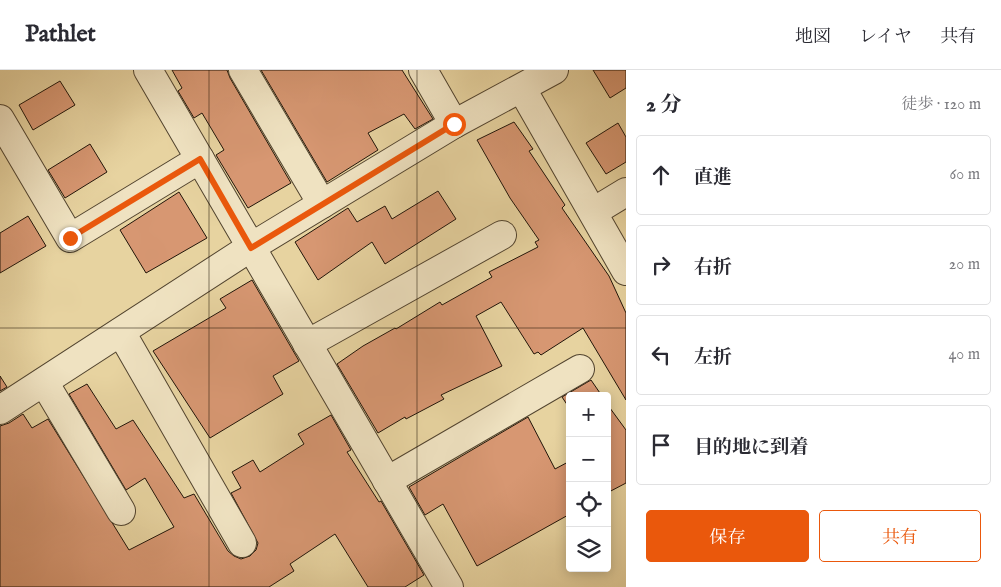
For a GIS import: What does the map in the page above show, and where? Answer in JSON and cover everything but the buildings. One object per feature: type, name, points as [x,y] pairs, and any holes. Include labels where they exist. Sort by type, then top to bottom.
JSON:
[{"type":"street","points":[[148,70],[449,587]]},
{"type":"street","points":[[244,70],[322,204]]},
{"type":"street","points":[[423,70],[454,124]]},
{"type":"street","points":[[0,410],[322,204],[454,124],[522,89],[554,70]]},
{"type":"street","points":[[522,89],[626,271]]},
{"type":"street","points":[[0,119],[70,238],[200,159]]},
{"type":"street","points":[[593,212],[626,192]]},
{"type":"street","points":[[307,344],[502,235]]},
{"type":"street","points":[[121,332],[242,543]]},
{"type":"street","points":[[387,481],[580,369]]},
{"type":"street","points":[[44,382],[120,511]]},
{"type":"route","points":[[70,238],[200,159],[251,248],[454,124]]}]
